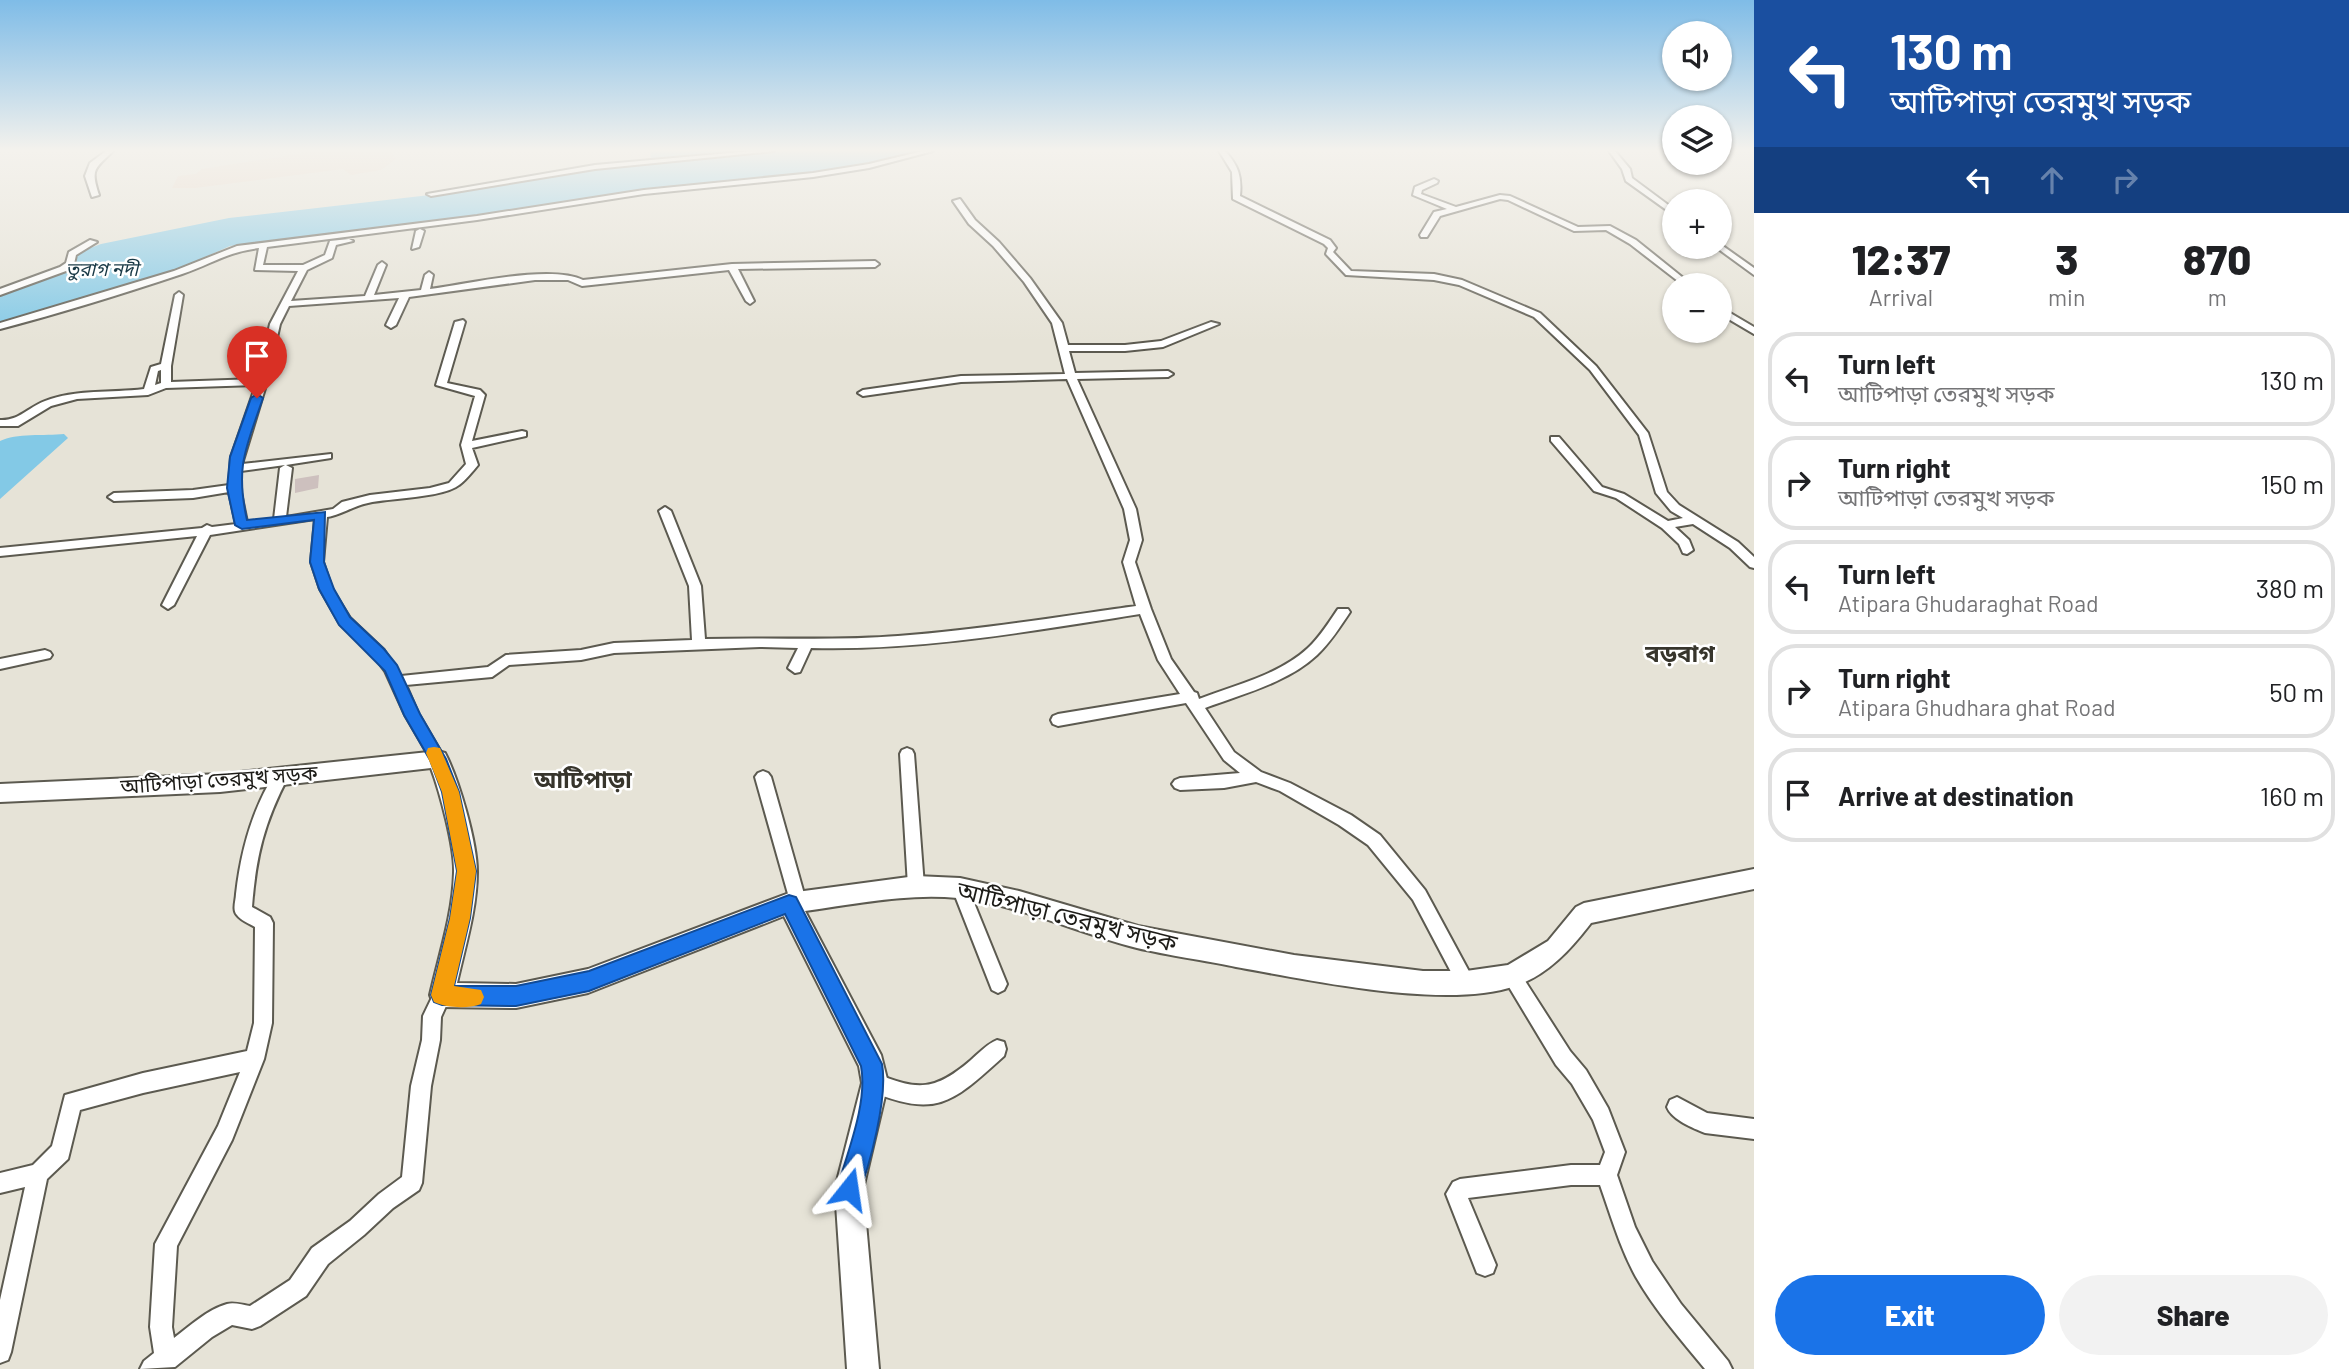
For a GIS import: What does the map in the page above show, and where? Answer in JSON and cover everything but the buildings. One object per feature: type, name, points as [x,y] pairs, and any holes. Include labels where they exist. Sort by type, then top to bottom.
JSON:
[{"type":"main road","name":"আটিপাড়া তেরমুখ সড়ক","points":[[0,793],[220,783],[438,759]]},
{"type":"main road","points":[[438,759],[451,792],[466,871],[460,918],[442,995]]},
{"type":"main road","name":"আটিপাড়া তেরমুখ সড়ক","points":[[442,995],[516,996],[589,981],[794,902],[916,886],[960,888],[1018,901],[1138,937],[1294,966],[1423,983],[1466,982],[1512,976],[1556,949],[1584,914],[1754,878]]},
{"type":"main road","points":[[794,902],[872,1064],[875,1083],[849,1189],[863,1369]]},
{"type":"street","points":[[333,239],[496,215]]},
{"type":"street","points":[[967,215],[1014,264],[1057,323],[1072,377],[1130,509],[1136,540],[1129,562],[1144,609],[1165,660],[1228,756],[1256,776],[1285,787],[1345,820],[1374,840],[1419,895],[1466,982]]},
{"type":"street","points":[[1271,215],[1326,242],[1332,248],[1329,252],[1349,272],[1434,277],[1476,287],[1537,314],[1593,368],[1644,435],[1661,494],[1675,508],[1734,545],[1754,565]]},
{"type":"street","points":[[1424,235],[1436,215]]},
{"type":"street","points":[[1544,215],[1574,228],[1607,228],[1633,242],[1673,273]]},
{"type":"street","points":[[0,326],[191,269],[224,251],[264,243],[420,232],[452,227]]},
{"type":"street","points":[[415,247],[420,232]]},
{"type":"street","points":[[264,243],[258,268],[304,268],[329,256],[333,239]]},
{"type":"street","points":[[0,292],[64,269],[70,264],[72,254],[93,242]]},
{"type":"street","points":[[1732,255],[1754,272]]},
{"type":"street","points":[[285,304],[406,294],[535,277],[570,277],[582,282],[733,267],[875,264]]},
{"type":"street","points":[[368,298],[382,265]]},
{"type":"street","points":[[733,267],[750,301]]},
{"type":"street","points":[[242,525],[234,488],[240,442],[262,382],[275,324],[304,268]]},
{"type":"street","points":[[425,291],[429,275]]},
{"type":"street","points":[[391,325],[406,294]]},
{"type":"street","points":[[166,385],[166,366],[178,295]]},
{"type":"street","points":[[1732,317],[1750,328]]},
{"type":"street","points":[[0,552],[132,540],[280,522],[321,514],[370,499],[453,485],[472,465],[466,445],[479,393],[441,385],[460,322]]},
{"type":"street","points":[[1064,348],[1125,348],[1163,344],[1214,324]]},
{"type":"street","points":[[1732,324],[1750,328]]},
{"type":"street","points":[[148,392],[154,369],[166,366]]},
{"type":"street","points":[[863,393],[961,379],[1168,374]]},
{"type":"street","points":[[0,423],[14,424],[34,407],[65,397],[148,392],[166,385],[262,382]]},
{"type":"street","points":[[466,445],[522,434]]},
{"type":"street","points":[[1555,439],[1598,489],[1619,496],[1666,525],[1685,543],[1687,550]]},
{"type":"street","points":[[237,468],[327,456]]},
{"type":"street","points":[[280,522],[286,468]]},
{"type":"street","points":[[114,497],[193,494],[234,488]]},
{"type":"street","points":[[666,510],[695,586],[699,644]]},
{"type":"street","points":[[321,514],[317,562],[326,589],[345,621],[379,653],[398,681],[412,715],[438,759]]},
{"type":"street","points":[[1666,525],[1696,520]]},
{"type":"street","points":[[168,605],[207,530]]},
{"type":"street","points":[[398,681],[495,671],[500,663],[506,660],[581,655],[659,644],[897,641],[991,632],[1144,609]]},
{"type":"street","points":[[1058,720],[1194,701],[1271,676],[1304,659],[1343,612]]},
{"type":"street","points":[[795,668],[806,643]]},
{"type":"street","points":[[0,664],[45,655]]},
{"type":"street","points":[[907,754],[916,886]]},
{"type":"street","points":[[1180,784],[1224,782],[1256,776]]},
{"type":"street","points":[[159,1364],[166,1244],[225,1133],[256,1059],[263,1023],[264,923],[243,911],[245,884],[256,827],[280,777]]},
{"type":"street","points":[[763,777],[794,902]]},
{"type":"street","points":[[960,888],[998,984]]},
{"type":"street","points":[[1512,976],[1601,1115],[1615,1152],[1606,1175],[1643,1269],[1673,1312],[1720,1369]]},
{"type":"street","points":[[159,1364],[204,1329],[230,1314],[252,1318],[298,1288],[320,1256],[386,1200],[412,1184],[420,1097],[431,1040],[432,1016],[442,995]]},
{"type":"street","points":[[875,1083],[897,1094],[932,1096],[955,1087],[997,1049]]},
{"type":"street","points":[[0,1183],[38,1174],[61,1152],[72,1102],[143,1083],[256,1059]]},
{"type":"street","points":[[1677,1107],[1705,1123],[1754,1129]]},
{"type":"street","points":[[0,1352],[38,1174]]},
{"type":"street","points":[[1485,1265],[1457,1194],[1460,1189],[1571,1175],[1606,1175]]},
{"type":"water","name":"তুরাগ নদী","points":[[256,215],[483,215],[230,246],[176,270],[0,324],[0,294],[56,275],[66,269],[77,253],[101,244]]},
{"type":"water","points":[[64,434],[68,438],[0,499],[0,441],[22,436]]},
{"type":"slow traffic","points":[[434,753],[451,792],[466,871],[460,918],[442,995],[474,997]]},
{"type":"district","name":"বড়বাগ","points":[[1680,654]]},
{"type":"district","name":"আটিপাড়া","points":[[583,780]]},
{"type":"route","points":[[257,398],[237,457],[234,488],[242,525],[280,522],[321,514],[318,523],[317,562],[326,589],[345,621],[379,653],[391,669],[412,715],[438,759],[451,792],[466,871],[460,918],[442,995],[516,996],[589,981],[789,903],[872,1064],[875,1083],[872,1101],[849,1189]]}]
